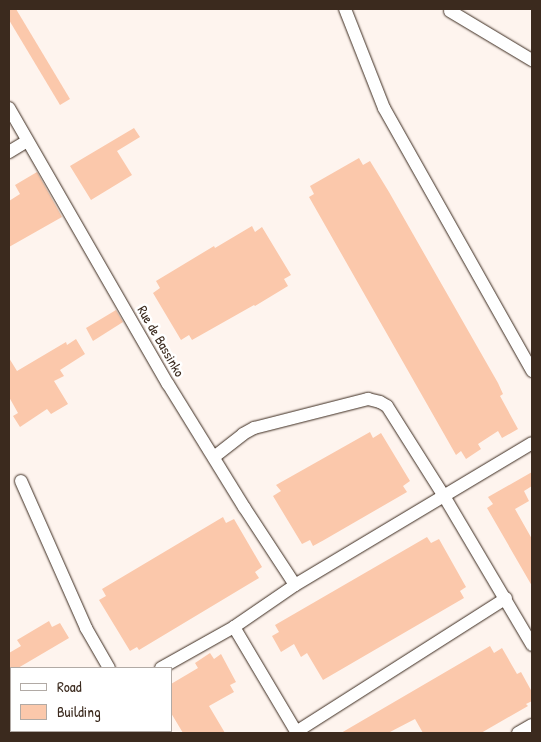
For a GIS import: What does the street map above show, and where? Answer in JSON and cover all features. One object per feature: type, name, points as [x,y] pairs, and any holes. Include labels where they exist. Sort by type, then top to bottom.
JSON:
[{"type":"street","points":[[345,9],[384,108],[532,371]]},
{"type":"street","points":[[450,11],[532,60]]},
{"type":"street","name":"Rue de Bassinko","points":[[9,108],[88,242],[168,384],[295,584]]},
{"type":"street","points":[[9,152],[27,141]]},
{"type":"street","points":[[214,457],[243,434],[254,428],[368,399],[387,406],[506,598],[532,645]]},
{"type":"street","points":[[164,667],[234,627],[295,584],[532,443]]},
{"type":"street","points":[[21,481],[86,628],[108,667]]},
{"type":"street","points":[[234,627],[297,733],[506,598]]},
{"type":"street","points":[[518,733],[532,725]]},
{"type":"building","points":[[9,9],[16,9],[70,99],[60,105],[9,20]]},
{"type":"building","points":[[134,128],[140,137],[117,151],[132,175],[91,200],[70,166]]},
{"type":"building","points":[[359,158],[363,165],[370,161],[389,192],[498,383],[503,394],[500,396],[518,429],[502,438],[498,431],[478,444],[481,449],[466,459],[461,451],[456,455],[309,197],[314,194],[310,186]]},
{"type":"building","points":[[37,172],[62,217],[9,247],[9,201],[20,194],[15,185]]},
{"type":"building","points":[[252,226],[255,232],[262,227],[291,275],[284,279],[288,286],[192,340],[189,335],[181,340],[153,293],[160,288],[156,281],[214,246],[215,248]]},
{"type":"building","points":[[116,310],[123,322],[93,341],[86,328]]},
{"type":"building","points":[[76,339],[85,354],[60,370],[64,376],[54,381],[68,404],[51,414],[47,409],[20,427],[13,416],[18,413],[9,397],[9,358],[17,371],[66,342],[67,345]]},
{"type":"building","points":[[370,432],[373,438],[381,433],[410,481],[403,486],[407,492],[313,546],[310,540],[302,544],[273,496],[281,491],[276,485]]},
{"type":"building","points":[[532,472],[532,486],[524,491],[529,501],[515,509],[532,539],[532,586],[487,508],[493,504],[488,497]]},
{"type":"building","points":[[223,517],[226,523],[234,519],[262,567],[255,572],[259,578],[139,650],[137,647],[130,651],[99,600],[106,596],[102,589]]},
{"type":"building","points":[[427,537],[431,543],[439,539],[466,587],[460,591],[464,598],[323,680],[307,653],[301,657],[294,644],[281,652],[272,636],[279,632],[275,625]]},
{"type":"building","points":[[49,621],[52,627],[60,623],[69,638],[20,667],[10,667],[9,674],[9,653],[21,646],[17,640]]},
{"type":"building","points":[[490,646],[494,653],[502,648],[517,674],[521,672],[532,692],[532,701],[526,704],[528,706],[481,733],[423,733],[415,719],[388,733],[341,733]]},
{"type":"building","points":[[210,653],[214,659],[221,654],[236,682],[230,685],[234,692],[209,706],[225,733],[183,733],[172,715],[172,683],[198,668],[195,663]]}]
